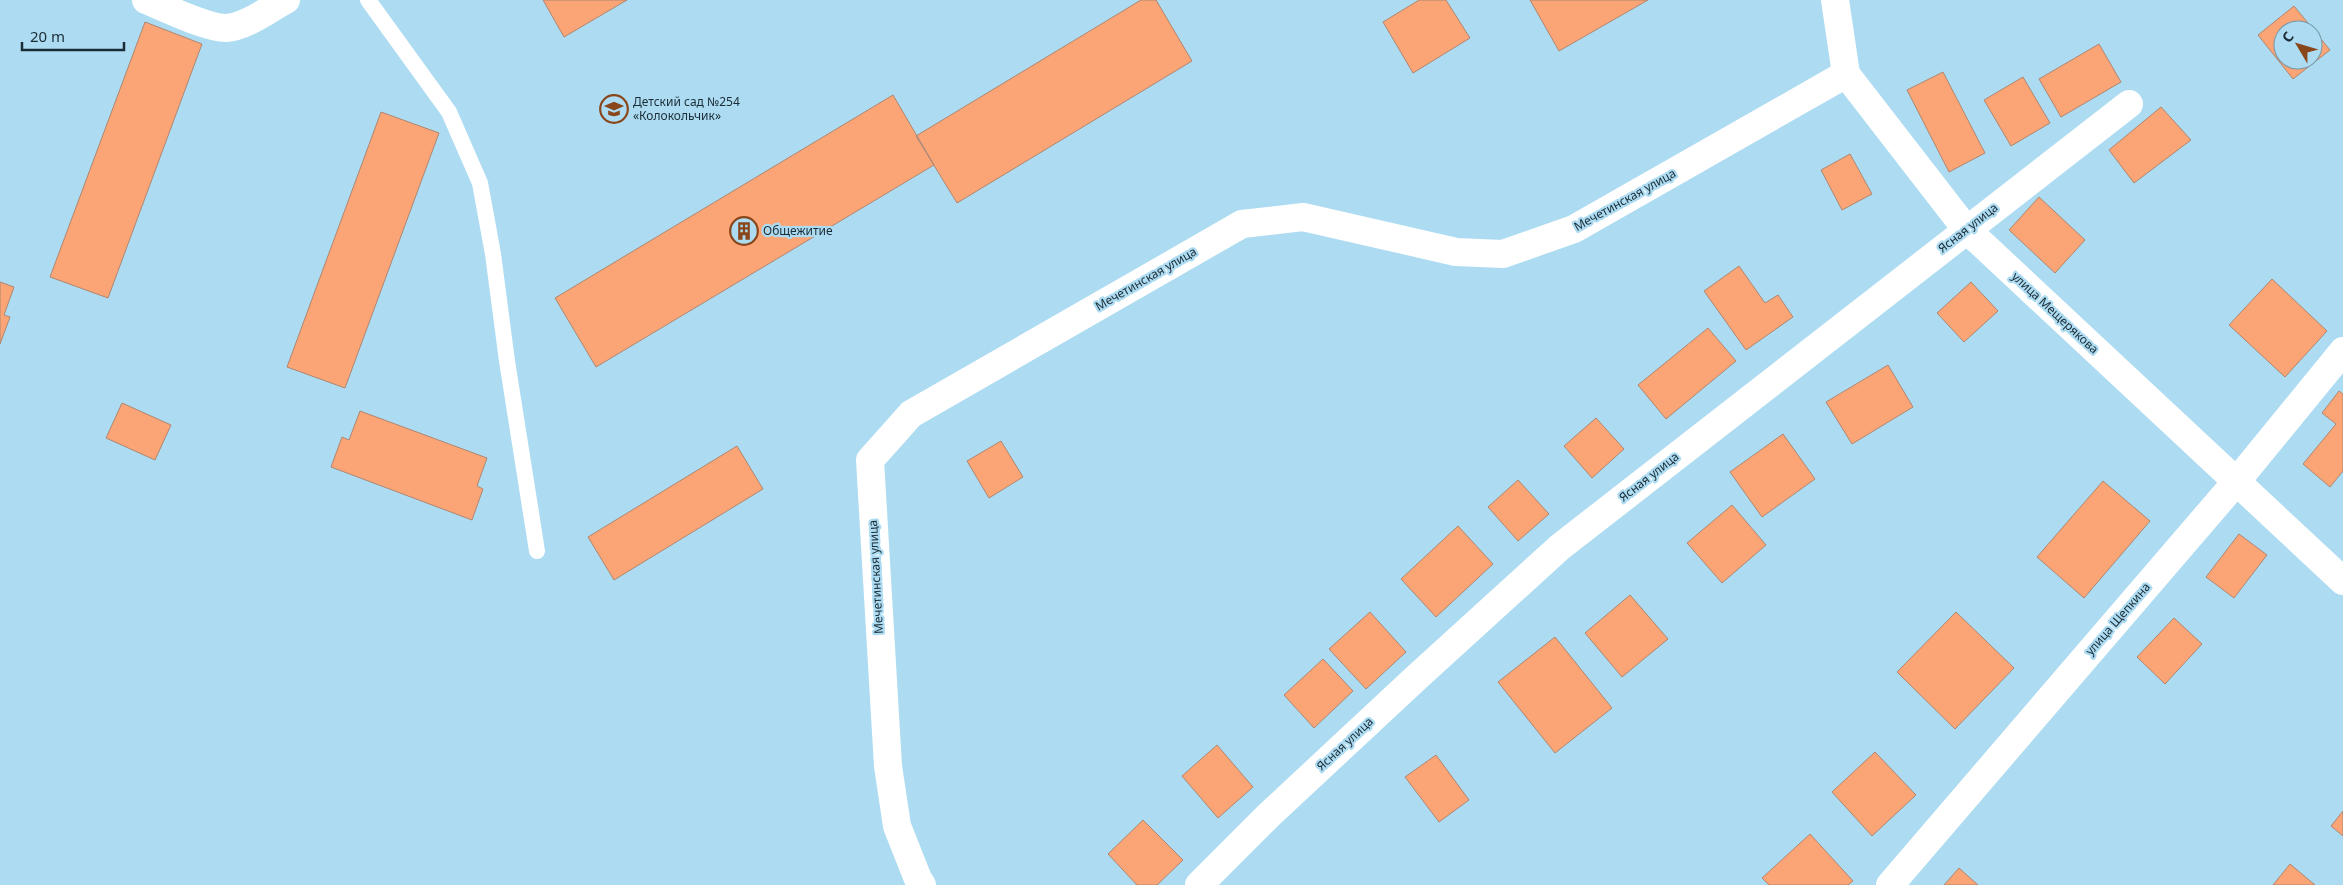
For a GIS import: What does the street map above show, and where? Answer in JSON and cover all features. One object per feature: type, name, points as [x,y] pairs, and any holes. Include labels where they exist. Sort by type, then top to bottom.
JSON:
[{"type":"street","points":[[146,0],[212,26],[227,28],[242,24],[286,0]]},
{"type":"street","name":"улица Мещерякова","points":[[1835,0],[1846,74],[1966,229],[2343,581]]},
{"type":"street","name":"Мечетинская улица","points":[[922,885],[897,826],[888,766],[870,460],[911,414],[1242,224],[1302,217],[1456,252],[1503,254],[1574,229],[1846,74]]},
{"type":"street","name":"Ясная улица","points":[[1199,885],[1269,815],[1560,547],[1966,229],[2129,104]]},
{"type":"street","name":"улица Щепкина","points":[[1890,885],[2236,482],[2343,351]]},
{"type":"lane","points":[[368,0],[450,112],[480,183],[493,254],[507,361],[537,551]]},
{"type":"building","points":[[543,0],[627,0],[564,37]]},
{"type":"building","points":[[1141,0],[1156,0],[1192,61],[957,203],[916,136]]},
{"type":"building","points":[[1419,0],[1446,0],[1470,38],[1413,73],[1383,22]]},
{"type":"building","points":[[1530,0],[1648,0],[1559,51]]},
{"type":"building","points":[[2294,6],[2305,20],[2277,20]]},
{"type":"building","points":[[145,22],[202,44],[108,298],[50,277]]},
{"type":"building","points":[[2273,23],[2273,54],[2258,35]]},
{"type":"building","points":[[2323,41],[2330,50],[2323,55]]},
{"type":"building","points":[[2099,44],[2121,82],[2061,117],[2039,79]]},
{"type":"building","points":[[2286,70],[2304,70],[2293,79]]},
{"type":"building","points":[[1943,72],[1985,153],[1949,172],[1907,90]]},
{"type":"building","points":[[2023,77],[2050,123],[2011,146],[1984,100]]},
{"type":"building","name":"Общежитие","points":[[893,95],[934,165],[596,367],[555,298]]},
{"type":"building","points":[[2161,107],[2191,140],[2134,183],[2109,150]]},
{"type":"building","points":[[381,112],[439,133],[345,388],[287,367]]},
{"type":"building","points":[[1850,154],[1872,194],[1842,210],[1821,170]]},
{"type":"building","points":[[2039,197],[2085,240],[2055,273],[2009,230]]},
{"type":"building","points":[[1739,266],[1765,303],[1778,295],[1793,317],[1746,350],[1704,291]]},
{"type":"building","points":[[2272,279],[2327,331],[2285,377],[2229,325]]},
{"type":"building","points":[[0,282],[14,287],[4,315],[10,317],[0,344]]},
{"type":"building","points":[[1971,282],[1998,311],[1964,342],[1937,313]]},
{"type":"building","points":[[1708,328],[1736,361],[1666,419],[1638,385]]},
{"type":"building","points":[[1888,365],[1913,407],[1852,444],[1826,402]]},
{"type":"building","points":[[2339,391],[2343,394],[2343,471],[2330,487],[2303,464],[2336,424],[2322,413]]},
{"type":"building","points":[[122,403],[171,425],[155,460],[106,438]]},
{"type":"building","points":[[360,411],[487,458],[477,486],[483,489],[472,520],[331,467],[342,437],[349,440]]},
{"type":"building","points":[[1596,418],[1624,449],[1592,478],[1564,446]]},
{"type":"building","points":[[1783,434],[1815,479],[1762,517],[1730,472]]},
{"type":"building","points":[[1001,441],[1023,477],[989,498],[967,461]]},
{"type":"building","points":[[737,446],[763,489],[614,580],[588,537]]},
{"type":"building","points":[[1518,480],[1549,514],[1518,541],[1488,507]]},
{"type":"building","points":[[2103,481],[2150,521],[2084,598],[2037,557]]},
{"type":"building","points":[[1732,505],[1766,545],[1722,583],[1687,543]]},
{"type":"building","points":[[1458,526],[1493,564],[1436,617],[1401,579]]},
{"type":"building","points":[[2239,534],[2267,555],[2234,598],[2206,577]]},
{"type":"building","points":[[1630,595],[1668,639],[1622,677],[1585,633]]},
{"type":"building","points":[[1370,612],[1406,652],[1366,689],[1329,649]]},
{"type":"building","points":[[1956,612],[2014,668],[1955,729],[1897,672]]},
{"type":"building","points":[[2174,618],[2202,644],[2165,684],[2137,657]]},
{"type":"building","points":[[1555,637],[1612,708],[1555,753],[1498,682]]},
{"type":"building","points":[[1323,659],[1353,691],[1314,728],[1284,695]]},
{"type":"building","points":[[1217,745],[1253,787],[1218,818],[1182,776]]},
{"type":"building","points":[[1875,752],[1916,795],[1872,836],[1832,792]]},
{"type":"building","points":[[1436,755],[1469,800],[1439,822],[1405,777]]},
{"type":"building","points":[[2343,811],[2343,836],[2331,826]]},
{"type":"building","points":[[1143,820],[1183,860],[1157,885],[1137,885],[1108,854]]},
{"type":"building","points":[[1810,834],[1853,881],[1848,885],[1769,885],[1762,878]]},
{"type":"building","points":[[2290,864],[2315,885],[2273,885]]},
{"type":"building","points":[[1959,868],[1978,885],[1944,885]]},
{"type":"place","name":"Детский сад №254 «Колокольчик»","points":[[614,109]]},
{"type":"place","name":"Общежитие","points":[[744,231]]}]
